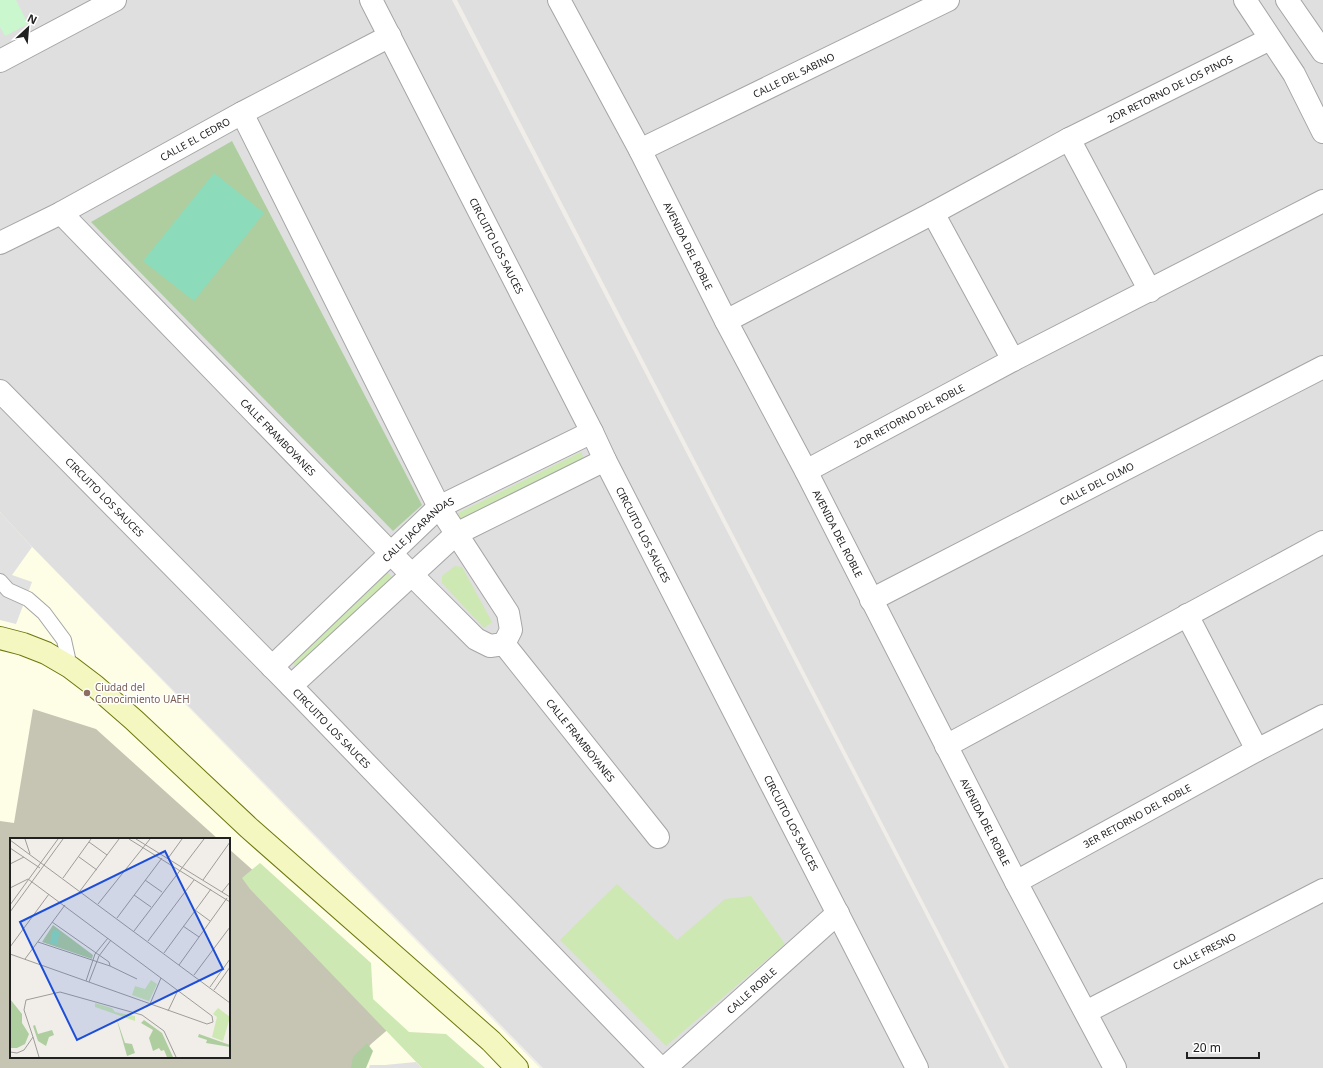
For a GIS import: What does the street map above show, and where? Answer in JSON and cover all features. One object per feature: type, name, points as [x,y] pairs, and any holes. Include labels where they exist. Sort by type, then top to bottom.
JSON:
[{"type":"street","points":[[0,61],[115,0]]},
{"type":"street","name":"CIRCUITO LOS SAUCES","points":[[371,0],[916,1067]]},
{"type":"street","name":"AVENIDA DEL ROBLE","points":[[559,0],[640,150],[726,321],[806,471],[1016,882],[1115,1068]]},
{"type":"street","name":"CALLE DEL SABINO","points":[[640,150],[948,0]]},
{"type":"street","points":[[1245,0],[1294,74],[1323,132]]},
{"type":"street","points":[[1287,0],[1323,52]]},
{"type":"street","name":"CALLE EL CEDRO","points":[[0,242],[60,213],[242,113],[390,36]]},
{"type":"street","name":"2OR RETORNO DE LOS PINOS","points":[[933,213],[1070,139],[1270,39]]},
{"type":"street","points":[[242,113],[440,507],[508,613],[511,630],[504,644]]},
{"type":"street","points":[[1070,139],[1150,290],[1323,201]]},
{"type":"street","name":"CALLE FRAMBOYANES","points":[[60,213],[476,639],[490,646],[504,644],[658,836]]},
{"type":"street","points":[[726,321],[933,213],[1013,360]]},
{"type":"street","name":"2OR RETORNO DEL ROBLE","points":[[806,471],[1013,360],[1150,290]]},
{"type":"street","name":"CALLE DEL OLMO","points":[[871,600],[1323,367]]},
{"type":"street","name":"CIRCUITO LOS SAUCES","points":[[0,391],[291,686],[660,1068]]},
{"type":"street","name":"CALLE JACARANDAS","points":[[272,667],[440,507],[592,432]]},
{"type":"street","points":[[291,686],[456,534],[605,460]]},
{"type":"street","points":[[946,746],[1323,542]]},
{"type":"street","points":[[1187,616],[1257,750]]},
{"type":"street","points":[[0,638],[23,644],[46,653],[70,667],[95,686],[134,720],[249,828],[491,1041],[517,1068]]},
{"type":"street","name":"3ER RETORNO DEL ROBLE","points":[[1016,882],[1322,716]]},
{"type":"street","name":"CALLE FRESNO","points":[[1086,1012],[1323,890]]},
{"type":"street","name":"CALLE ROBLE","points":[[665,1068],[838,913]]},
{"type":"lane","points":[[0,580],[8,590],[28,599],[44,613],[64,640],[70,667]]},
{"type":"shaded area","points":[[0,0],[452,0],[1005,1068],[543,1068],[0,514]]},
{"type":"shaded area","points":[[457,0],[1323,0],[1323,1068],[1009,1068]]},
{"type":"shaded area","name":"Ciudad del Conocimiento UAEH","points":[[0,512],[32,547],[540,1068],[0,1068]]},
{"type":"shaded area","points":[[0,512],[32,547],[12,575],[32,582],[16,624],[0,620]]},
{"type":"shaded area","points":[[33,709],[96,729],[217,838],[10,838],[10,1058],[230,1058],[230,850],[256,873],[392,1026],[371,1044],[356,1062],[355,1068],[0,1068],[0,821],[14,823]]},
{"type":"shaded area","points":[[416,1062],[422,1068],[369,1068],[370,1065]]},
{"type":"green space","points":[[0,0],[16,0],[28,24],[5,36],[0,27]]},
{"type":"green space","points":[[232,141],[422,505],[393,531],[91,222]]},
{"type":"green space","points":[[214,173],[264,213],[194,301],[143,261]]},
{"type":"green space","points":[[581,452],[585,460],[462,521],[458,513]]},
{"type":"green space","points":[[455,566],[462,567],[492,622],[484,628],[442,583],[442,576]]},
{"type":"green space","points":[[387,572],[393,578],[297,668],[291,661]]},
{"type":"green space","points":[[260,863],[371,963],[373,999],[409,1032],[446,1034],[485,1068],[422,1068],[250,889],[242,878]]},
{"type":"green space","points":[[617,884],[677,940],[725,899],[751,896],[785,944],[666,1046],[560,940]]},
{"type":"green space","points":[[367,1043],[373,1051],[366,1068],[351,1068],[353,1057]]},
{"type":"place","name":"Ciudad del Conocimiento UAEH","points":[[87,693]]}]
